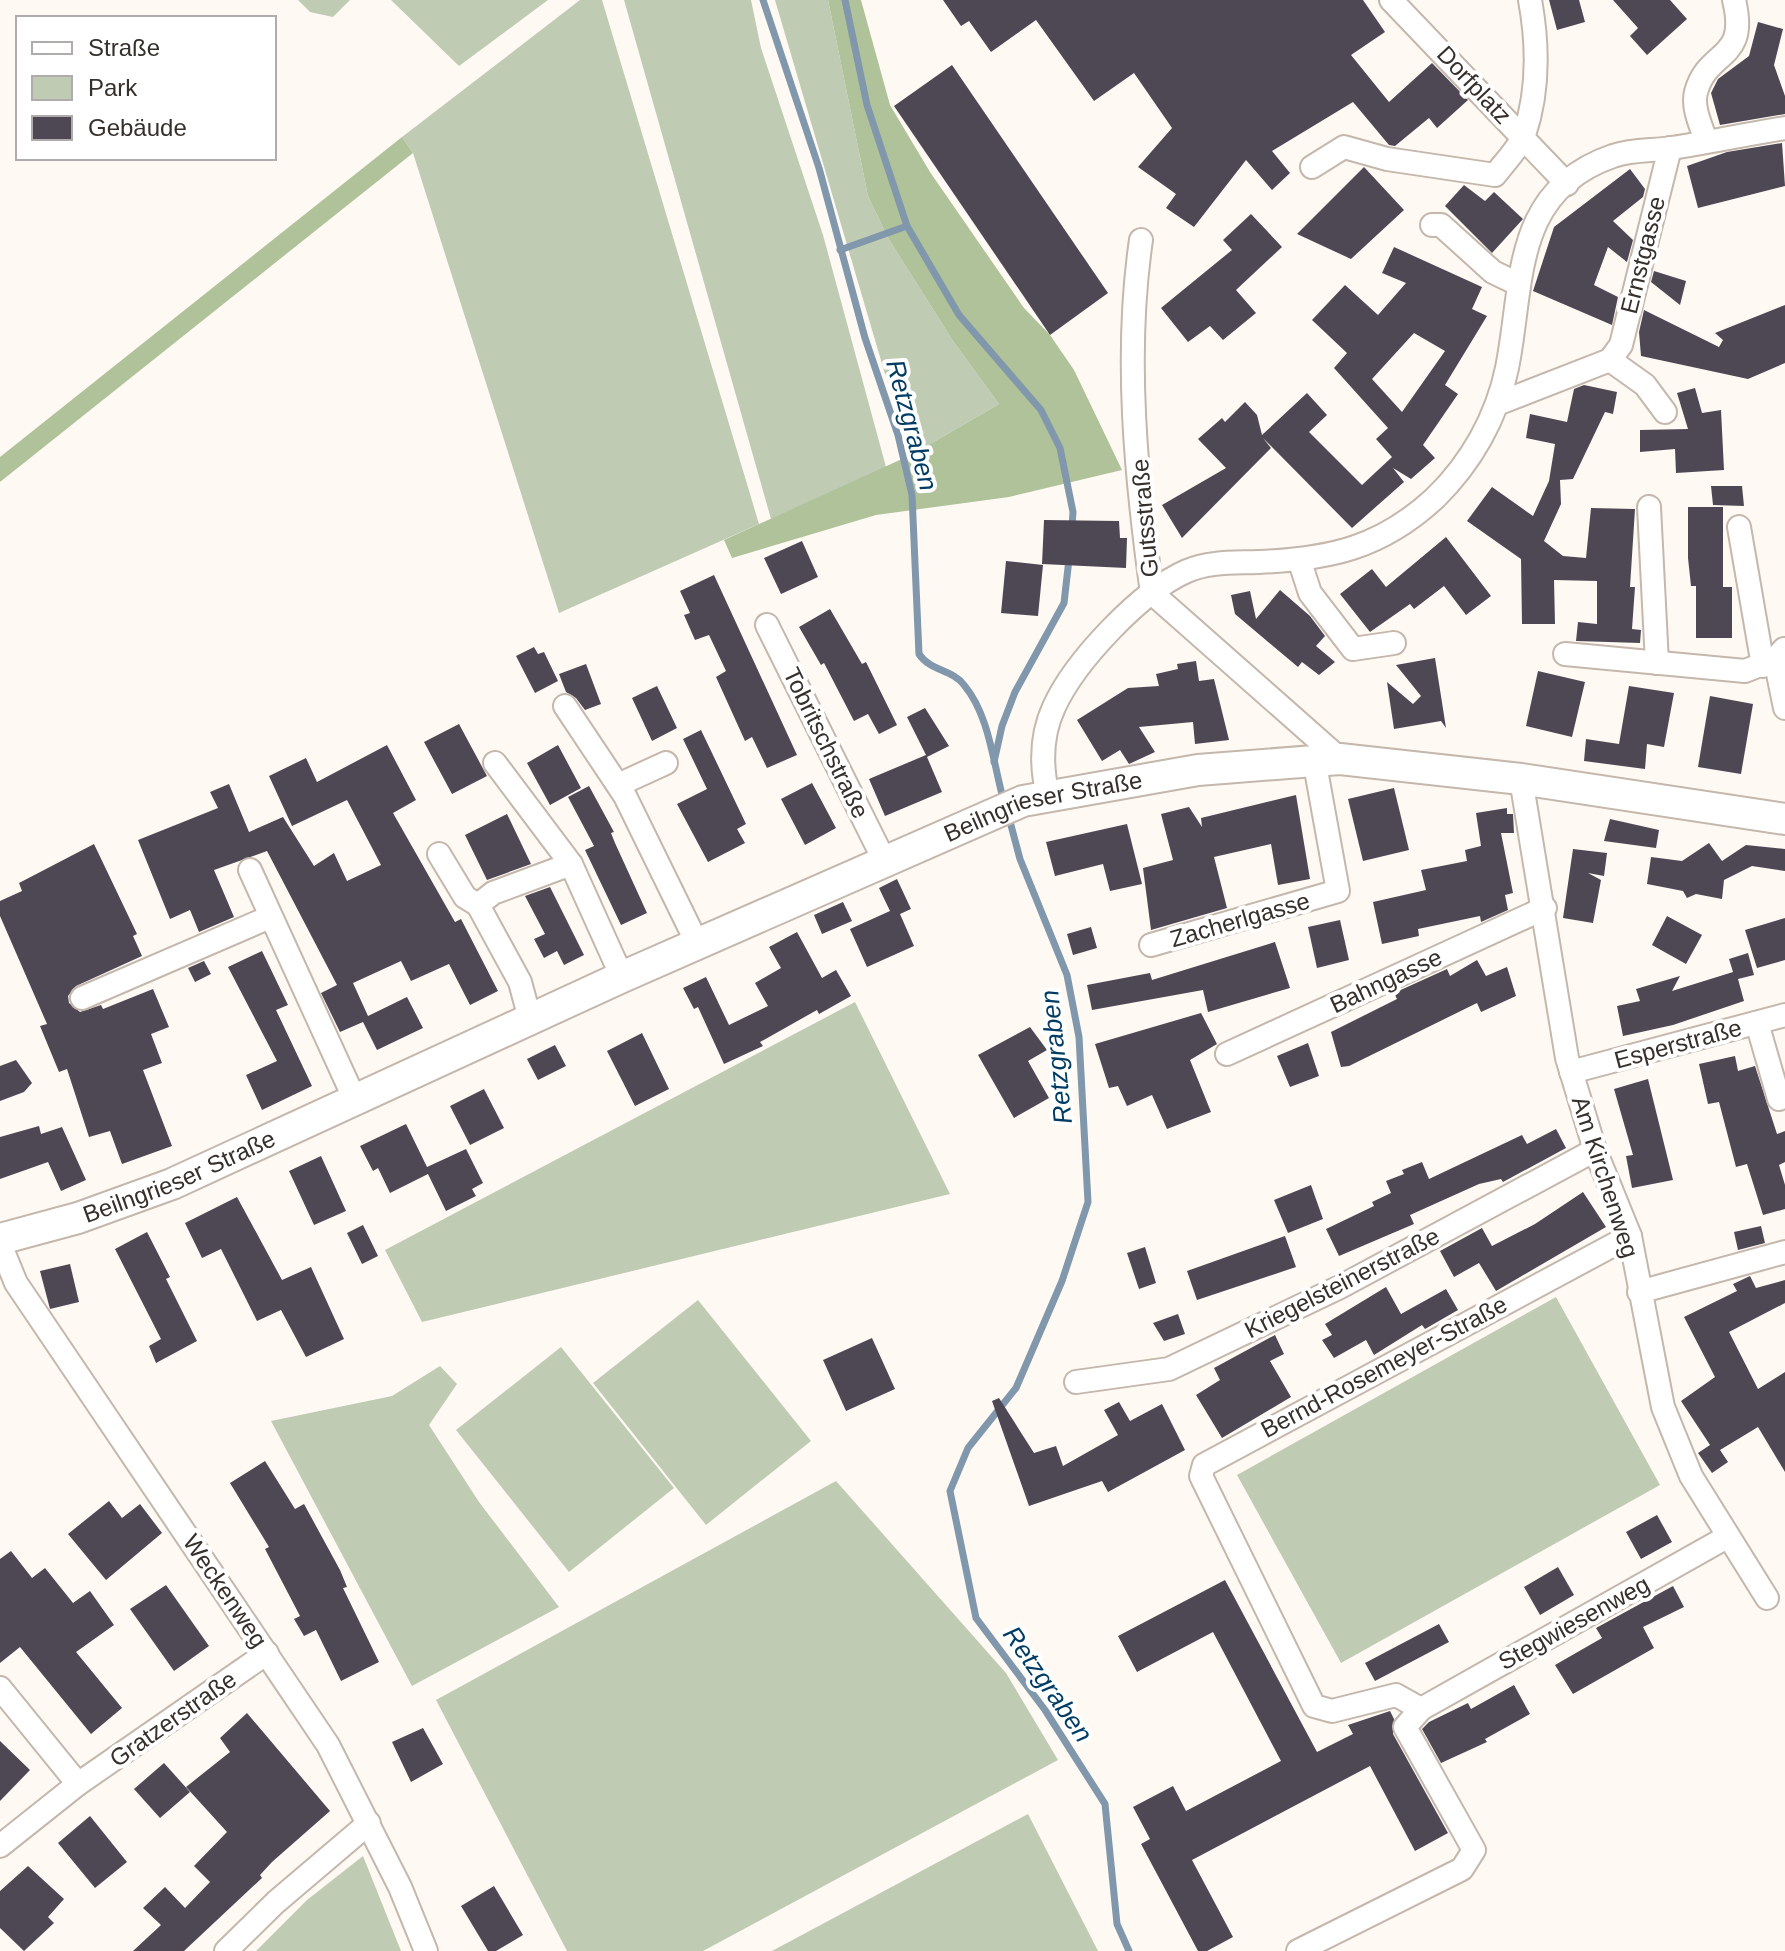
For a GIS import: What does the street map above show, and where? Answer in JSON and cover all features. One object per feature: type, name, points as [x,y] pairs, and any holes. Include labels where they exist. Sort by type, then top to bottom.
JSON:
[{"type":"main road","name":"Beilngrieser Straße","points":[[0,1242],[172,1184],[697,943],[984,816],[1036,798],[1198,770],[1327,759],[1521,779],[1785,819]]},
{"type":"street","name":"Dorfplatz","points":[[1391,0],[1567,184]]},
{"type":"street","name":"Dorfplatz","points":[[1523,138],[1538,44],[1530,0]]},
{"type":"street","points":[[1706,141],[1695,109],[1697,91],[1707,73],[1737,39],[1739,20],[1734,0]]},
{"type":"street","points":[[1036,798],[1043,773],[1043,747],[1053,708],[1079,668],[1152,593],[1188,571],[1225,562],[1299,559],[1342,552],[1375,542],[1406,523],[1437,496],[1467,462],[1497,404],[1507,368],[1518,284],[1528,237],[1542,211],[1567,184],[1613,156],[1785,128]]},
{"type":"street","points":[[1312,167],[1344,147],[1387,159],[1495,175],[1523,138]]},
{"type":"street","name":"Ernstgasse","points":[[1610,360],[1621,345],[1670,148]]},
{"type":"street","points":[[1432,225],[1441,225],[1493,272],[1518,284]]},
{"type":"street","name":"Gutsstraße","points":[[1141,240],[1134,289],[1134,372],[1152,593],[1327,759]]},
{"type":"street","points":[[1497,404],[1610,360],[1645,385],[1665,412]]},
{"type":"street","points":[[1649,507],[1657,663]]},
{"type":"street","points":[[1739,527],[1785,708]]},
{"type":"street","points":[[1299,559],[1310,593],[1353,649],[1394,643]]},
{"type":"street","name":"Tobritschstraße","points":[[767,625],[884,860]]},
{"type":"street","points":[[1565,654],[1745,671],[1774,658]]},
{"type":"street","points":[[565,706],[618,785],[697,943]]},
{"type":"street","name":"Zacherlgasse","points":[[1151,945],[1338,891],[1327,759]]},
{"type":"street","points":[[495,763],[571,864],[622,977]]},
{"type":"street","points":[[618,785],[666,763]]},
{"type":"street","name":"Am Kirchenweg","points":[[1521,779],[1571,1072],[1595,1150],[1630,1236],[1663,1407],[1691,1476],[1767,1598]]},
{"type":"street","points":[[439,854],[465,897],[478,905],[520,982],[530,1019]]},
{"type":"street","points":[[478,905],[493,893],[571,864]]},
{"type":"street","points":[[250,870],[355,1100]]},
{"type":"street","name":"Bahngasse","points":[[1227,1054],[1545,908]]},
{"type":"street","points":[[82,998],[270,917]]},
{"type":"street","name":"Esperstraße","points":[[1571,1072],[1785,1015]]},
{"type":"street","points":[[1757,1023],[1779,1099]]},
{"type":"street","name":"Kriegelsteinerstraße","points":[[1076,1382],[1169,1369],[1340,1287],[1595,1150]]},
{"type":"street","name":"Bernd-Rosemeyer-Straße","points":[[1421,1709],[1396,1695],[1332,1711],[1314,1706],[1201,1476],[1204,1465],[1630,1236]]},
{"type":"street","name":"Weckenweg","points":[[0,1242],[16,1283],[338,1760],[426,1951]]},
{"type":"street","points":[[1639,1292],[1785,1252]]},
{"type":"street","name":"Stegwiesenweg","points":[[1421,1709],[1727,1537]]},
{"type":"street","name":"Gratzerstraße","points":[[0,1846],[78,1784],[267,1653]]},
{"type":"street","points":[[0,1688],[78,1784]]},
{"type":"street","points":[[1298,1951],[1462,1869],[1474,1850],[1405,1727],[1421,1709]]},
{"type":"street","points":[[226,1951],[276,1902],[369,1823]]},
{"type":"green space","points":[[298,0],[350,0],[333,17],[310,12]]},
{"type":"green space","points":[[391,0],[548,0],[459,66]]},
{"type":"green space","points":[[580,0],[602,0],[759,524],[559,613],[413,153],[402,137]]},
{"type":"green space","points":[[624,0],[751,0],[761,48],[823,235],[886,467],[771,519]]},
{"type":"green space","points":[[775,0],[828,0],[868,196],[888,238],[953,341],[999,404],[913,454],[885,374]]},
{"type":"green space","points":[[828,0],[861,0],[890,105],[930,172],[1024,308],[1050,335],[1074,370],[1122,470],[1009,497],[876,515],[732,558],[724,540],[913,454],[999,404],[953,341],[888,238],[868,196]]},
{"type":"green space","points":[[402,137],[413,153],[0,482],[0,457]]},
{"type":"green space","points":[[855,1002],[950,1194],[422,1322],[385,1250]]},
{"type":"green space","points":[[1556,1297],[1660,1485],[1341,1663],[1237,1475]]},
{"type":"green space","points":[[698,1300],[811,1441],[706,1525],[593,1383]]},
{"type":"green space","points":[[561,1347],[674,1488],[569,1572],[456,1430]]},
{"type":"green space","points":[[440,1366],[457,1384],[429,1425],[479,1502],[559,1607],[412,1686],[271,1421],[392,1396]]},
{"type":"green space","points":[[836,1481],[1006,1673],[1058,1760],[703,1951],[567,1951],[436,1700]]},
{"type":"green space","points":[[1028,1814],[1098,1951],[772,1951]]},
{"type":"green space","points":[[363,1856],[401,1951],[256,1951],[307,1900]]},
{"type":"building","points":[[943,0],[1363,0],[1385,32],[1351,55],[1389,102],[1432,63],[1468,100],[1437,128],[1429,118],[1395,146],[1389,145],[1353,102],[1272,151],[1290,173],[1272,190],[1246,160],[1194,227],[1166,208],[1176,194],[1138,167],[1172,128],[1134,73],[1094,101],[1036,20],[991,52],[969,21],[961,26]]},
{"type":"building","points":[[1549,0],[1579,0],[1585,22],[1557,30]]},
{"type":"building","points":[[1613,0],[1670,0],[1687,19],[1647,55],[1630,36],[1638,28]]},
{"type":"building","points":[[1758,22],[1783,29],[1774,65],[1785,96],[1785,114],[1720,125],[1711,93],[1718,79],[1749,56]]},
{"type":"building","points":[[952,65],[1108,293],[1050,335],[894,106]]},
{"type":"building","points":[[1782,143],[1785,186],[1698,208],[1687,166],[1727,152]]},
{"type":"building","points":[[1364,167],[1404,210],[1351,259],[1297,234]]},
{"type":"building","points":[[1630,169],[1645,189],[1643,197],[1613,221],[1633,240],[1627,262],[1608,247],[1594,285],[1618,297],[1612,325],[1533,291],[1554,227]]},
{"type":"building","points":[[1464,185],[1485,201],[1494,192],[1523,219],[1492,253],[1445,206]]},
{"type":"building","points":[[1251,214],[1282,247],[1236,290],[1256,313],[1223,340],[1210,326],[1188,342],[1161,308],[1232,250],[1223,240]]},
{"type":"building","points":[[1394,247],[1482,287],[1472,309],[1487,316],[1445,385],[1458,394],[1423,445],[1435,458],[1411,479],[1393,468],[1404,482],[1352,528],[1263,438],[1271,448],[1182,538],[1162,505],[1226,468],[1198,439],[1222,418],[1225,422],[1245,402],[1257,415],[1262,435],[1307,393],[1327,415],[1309,432],[1362,485],[1392,457],[1376,439],[1388,428],[1334,368],[1347,353],[1312,320],[1345,285],[1378,315],[1406,283],[1382,273]],"holes":[[[1414,333],[1445,351],[1402,412],[1372,379]]]},
{"type":"building","points":[[1654,271],[1686,281],[1680,305],[1651,282]]},
{"type":"building","points":[[1785,305],[1785,363],[1748,379],[1641,356],[1639,332],[1644,310],[1719,347],[1723,340],[1715,333]]},
{"type":"building","points":[[1584,385],[1617,392],[1613,414],[1605,412],[1573,479],[1560,480],[1561,504],[1544,541],[1563,556],[1586,558],[1591,508],[1635,509],[1630,587],[1635,587],[1632,629],[1641,630],[1640,643],[1576,641],[1578,622],[1597,624],[1597,581],[1554,580],[1555,624],[1522,624],[1521,559],[1467,521],[1492,487],[1533,516],[1549,481],[1555,444],[1526,438],[1530,414],[1567,422],[1574,389]]},
{"type":"building","points":[[1695,388],[1702,413],[1721,410],[1724,470],[1676,473],[1675,449],[1640,452],[1640,430],[1688,429],[1677,393]]},
{"type":"building","points":[[1711,486],[1742,486],[1744,506],[1713,505]]},
{"type":"building","points":[[1688,507],[1723,507],[1723,587],[1732,587],[1732,638],[1696,638],[1696,586],[1691,586],[1688,558]]},
{"type":"building","points":[[1044,520],[1119,521],[1120,538],[1127,538],[1126,568],[1042,564]]},
{"type":"building","points":[[1446,537],[1491,596],[1466,615],[1444,586],[1414,609],[1410,604],[1370,632],[1340,594],[1372,569],[1386,587]]},
{"type":"building","points":[[802,541],[818,577],[781,594],[764,558]]},
{"type":"building","points":[[1006,561],[1043,565],[1038,616],[1001,613]]},
{"type":"building","points":[[714,575],[797,755],[767,768],[752,737],[745,741],[716,677],[726,671],[709,635],[695,640],[684,615],[690,613],[680,591]]},
{"type":"building","points":[[1280,590],[1310,616],[1325,636],[1316,646],[1335,662],[1319,675],[1302,662],[1298,667],[1235,614],[1231,595],[1250,591],[1256,619]]},
{"type":"building","points":[[830,609],[862,664],[866,662],[897,725],[879,734],[868,714],[854,721],[824,663],[821,665],[799,627]]},
{"type":"building","points":[[534,647],[538,654],[544,652],[558,681],[535,693],[516,656]]},
{"type":"building","points":[[1435,658],[1446,728],[1441,721],[1394,729],[1387,682],[1413,704],[1421,696],[1396,665]]},
{"type":"building","points":[[1196,661],[1199,681],[1214,679],[1229,740],[1195,744],[1193,722],[1139,727],[1155,752],[1129,764],[1120,750],[1102,761],[1077,720],[1128,688],[1159,686],[1156,674],[1178,669],[1177,664]]},
{"type":"building","points":[[586,664],[601,704],[585,710],[576,698],[566,692],[559,674]]},
{"type":"building","points":[[1538,671],[1585,682],[1572,737],[1526,726]]},
{"type":"building","points":[[657,686],[677,728],[652,741],[632,698]]},
{"type":"building","points":[[1629,686],[1674,693],[1664,747],[1647,744],[1645,769],[1584,761],[1586,739],[1619,744]]},
{"type":"building","points":[[1710,696],[1753,704],[1741,774],[1698,767]]},
{"type":"building","points":[[925,708],[949,746],[927,757],[942,792],[885,816],[869,779],[926,755],[907,717]]},
{"type":"building","points":[[459,724],[487,776],[452,794],[424,742]]},
{"type":"building","points":[[701,730],[746,824],[737,829],[745,843],[708,862],[677,804],[707,789],[683,739]]},
{"type":"building","points":[[387,745],[416,800],[393,813],[455,922],[461,919],[498,991],[470,1005],[449,964],[411,981],[401,961],[353,983],[368,1016],[407,997],[423,1028],[377,1050],[363,1022],[340,1032],[321,993],[337,985],[267,851],[214,870],[234,917],[199,932],[190,910],[170,919],[138,840],[218,808],[210,792],[229,784],[249,832],[283,817],[314,866],[334,853],[347,881],[381,865],[347,800],[292,826],[269,776],[306,758],[317,782]]},
{"type":"building","points":[[558,745],[581,788],[550,805],[527,763]]},
{"type":"building","points":[[812,783],[836,828],[805,845],[781,799]]},
{"type":"building","points":[[589,786],[614,832],[611,833],[615,843],[647,913],[621,925],[585,850],[594,846],[568,797]]},
{"type":"building","points":[[1394,788],[1409,850],[1363,861],[1348,799]]},
{"type":"building","points":[[1296,795],[1310,879],[1278,885],[1271,844],[1214,857],[1227,908],[1151,930],[1143,868],[1173,860],[1161,814],[1189,807],[1202,827],[1201,818]]},
{"type":"building","points":[[1507,808],[1507,814],[1513,814],[1514,833],[1501,833],[1513,893],[1505,895],[1508,910],[1481,922],[1480,916],[1418,929],[1419,936],[1382,944],[1373,902],[1426,890],[1421,870],[1467,861],[1465,850],[1481,846],[1476,813]]},
{"type":"building","points":[[507,814],[531,864],[487,880],[465,835]]},
{"type":"building","points":[[1610,819],[1659,830],[1656,848],[1604,841]]},
{"type":"building","points":[[1127,824],[1142,884],[1110,891],[1103,864],[1055,876],[1046,842]]},
{"type":"building","points":[[1709,843],[1722,861],[1746,845],[1785,849],[1785,871],[1752,866],[1724,880],[1722,899],[1696,894],[1687,898],[1683,891],[1647,884],[1651,857],[1682,861]]},
{"type":"building","points":[[94,844],[137,934],[133,936],[142,956],[76,986],[68,996],[69,1003],[80,1012],[101,1005],[103,1009],[153,989],[169,1027],[151,1034],[162,1063],[143,1070],[172,1146],[122,1164],[110,1131],[89,1137],[67,1069],[59,1072],[40,1026],[47,1024],[0,916],[0,901],[22,891],[19,883]]},
{"type":"building","points":[[1573,849],[1607,853],[1604,876],[1588,873],[1601,880],[1593,923],[1563,918]]},
{"type":"building","points":[[897,879],[911,909],[900,914],[914,946],[867,967],[850,929],[890,911],[879,888]]},
{"type":"building","points":[[550,887],[584,955],[564,965],[557,951],[544,958],[534,939],[545,934],[525,896]]},
{"type":"building","points":[[843,902],[852,921],[822,934],[814,915]]},
{"type":"building","points":[[1667,916],[1702,935],[1686,964],[1652,945]]},
{"type":"building","points":[[1785,918],[1785,960],[1757,968],[1745,930]]},
{"type":"building","points":[[1340,920],[1349,960],[1317,968],[1308,927]]},
{"type":"building","points":[[1091,927],[1097,948],[1073,955],[1067,934]]},
{"type":"building","points":[[797,932],[822,978],[836,970],[851,996],[819,1014],[817,1010],[760,1042],[763,1046],[724,1064],[698,1007],[694,1009],[683,988],[706,977],[729,1025],[768,1006],[755,983],[781,968],[769,947]]},
{"type":"building","points":[[1275,942],[1290,988],[1208,1012],[1203,990],[1092,1010],[1087,985],[1150,973],[1152,980]]},
{"type":"building","points":[[262,951],[288,1005],[276,1010],[312,1086],[262,1110],[246,1075],[277,1061],[228,967]]},
{"type":"building","points":[[1748,953],[1754,975],[1738,979],[1744,1001],[1673,1025],[1623,1036],[1617,1006],[1640,1001],[1636,989],[1680,976],[1672,991],[1733,972],[1729,959]]},
{"type":"building","points":[[1477,960],[1486,976],[1507,967],[1516,996],[1481,1012],[1477,1003],[1349,1066],[1341,1067],[1331,1032],[1397,999],[1394,993],[1447,969],[1450,976]]},
{"type":"building","points":[[204,961],[211,974],[195,982],[188,968]]},
{"type":"building","points":[[1201,1013],[1217,1044],[1190,1060],[1211,1112],[1167,1129],[1152,1095],[1127,1106],[1118,1086],[1109,1088],[1095,1044]]},
{"type":"building","points":[[1030,1027],[1047,1050],[1028,1061],[1049,1098],[1014,1118],[978,1055]]},
{"type":"building","points":[[642,1033],[669,1089],[635,1106],[607,1051]]},
{"type":"building","points":[[1308,1043],[1319,1076],[1290,1087],[1277,1056]]},
{"type":"building","points":[[555,1045],[566,1066],[538,1080],[527,1059]]},
{"type":"building","points":[[1735,1056],[1738,1071],[1755,1066],[1777,1134],[1785,1131],[1785,1162],[1779,1165],[1785,1185],[1785,1209],[1763,1215],[1747,1164],[1736,1167],[1719,1102],[1708,1104],[1699,1064]]},
{"type":"building","points":[[16,1060],[32,1083],[24,1092],[0,1101],[0,1066]]},
{"type":"building","points":[[1648,1079],[1673,1180],[1632,1188],[1626,1156],[1633,1155],[1614,1089]]},
{"type":"building","points":[[484,1089],[504,1128],[470,1145],[450,1106]]},
{"type":"building","points":[[406,1124],[427,1167],[466,1149],[483,1183],[472,1189],[476,1196],[446,1211],[428,1174],[390,1193],[378,1168],[373,1171],[360,1146]]},
{"type":"building","points":[[39,1126],[41,1134],[62,1127],[86,1180],[61,1191],[48,1162],[0,1179],[0,1137]]},
{"type":"building","points":[[1556,1129],[1566,1148],[1503,1182],[1501,1179],[1479,1184],[1410,1215],[1414,1224],[1339,1256],[1326,1229],[1374,1206],[1372,1202],[1391,1193],[1386,1181],[1404,1174],[1402,1170],[1422,1162],[1429,1179],[1522,1135],[1527,1144]]},
{"type":"building","points":[[321,1156],[346,1211],[314,1225],[289,1171]]},
{"type":"building","points":[[1311,1185],[1323,1219],[1288,1233],[1274,1200]]},
{"type":"building","points":[[1583,1192],[1606,1227],[1496,1291],[1479,1263],[1454,1277],[1440,1251],[1482,1228],[1492,1246],[1535,1224]]},
{"type":"building","points":[[237,1197],[282,1280],[311,1267],[344,1339],[306,1357],[281,1310],[257,1321],[221,1249],[202,1258],[185,1223]]},
{"type":"building","points":[[363,1225],[378,1256],[362,1264],[347,1233]]},
{"type":"building","points":[[1761,1226],[1765,1243],[1738,1250],[1734,1232]]},
{"type":"building","points":[[147,1232],[197,1341],[156,1363],[149,1346],[161,1339],[115,1249]]},
{"type":"building","points":[[1285,1236],[1296,1267],[1197,1300],[1187,1271]]},
{"type":"building","points":[[1145,1247],[1156,1283],[1139,1289],[1127,1253]]},
{"type":"building","points":[[70,1264],[79,1302],[50,1309],[40,1271]]},
{"type":"building","points":[[1750,1276],[1756,1288],[1785,1280],[1785,1303],[1729,1332],[1758,1389],[1785,1372],[1785,1472],[1758,1427],[1720,1450],[1728,1462],[1712,1473],[1698,1453],[1710,1445],[1681,1401],[1715,1377],[1684,1317],[1737,1291],[1733,1284]]},
{"type":"building","points":[[1386,1287],[1401,1314],[1446,1289],[1458,1310],[1425,1329],[1422,1325],[1374,1355],[1366,1340],[1334,1358],[1322,1340],[1332,1335],[1325,1324]]},
{"type":"building","points":[[1178,1314],[1185,1334],[1164,1341],[1153,1323]]},
{"type":"building","points":[[1275,1335],[1284,1354],[1270,1361],[1291,1397],[1222,1438],[1196,1395],[1220,1380],[1214,1368]]},
{"type":"building","points":[[872,1338],[895,1389],[846,1411],[823,1360]]},
{"type":"building","points":[[999,1398],[1034,1453],[1056,1446],[1063,1466],[1118,1435],[1104,1410],[1119,1402],[1130,1421],[1162,1404],[1185,1450],[1108,1492],[1102,1481],[1029,1506],[992,1401]]},
{"type":"building","points":[[265,1461],[295,1509],[304,1504],[340,1570],[347,1587],[343,1588],[379,1662],[341,1681],[316,1630],[304,1636],[294,1619],[300,1616],[265,1549],[269,1547],[230,1483]]},
{"type":"building","points":[[109,1501],[122,1518],[140,1504],[162,1533],[106,1580],[68,1534]]},
{"type":"building","points":[[1657,1515],[1672,1542],[1641,1559],[1626,1532]]},
{"type":"building","points":[[11,1551],[32,1578],[45,1568],[73,1603],[90,1591],[114,1625],[76,1652],[122,1708],[91,1734],[20,1647],[0,1663],[0,1559]]},
{"type":"building","points":[[1558,1567],[1574,1595],[1540,1615],[1524,1587]]},
{"type":"building","points":[[1225,1580],[1317,1752],[1353,1734],[1348,1725],[1390,1711],[1394,1719],[1393,1734],[1448,1833],[1415,1851],[1370,1766],[1192,1860],[1233,1937],[1207,1951],[1198,1951],[1141,1844],[1150,1839],[1133,1807],[1173,1786],[1186,1811],[1281,1761],[1213,1632],[1137,1672],[1118,1636]]},
{"type":"building","points":[[166,1585],[209,1646],[174,1671],[130,1609]]},
{"type":"building","points":[[1673,1586],[1684,1607],[1643,1627],[1654,1648],[1573,1694],[1555,1665],[1602,1638],[1596,1628]]},
{"type":"building","points":[[1439,1624],[1449,1642],[1375,1681],[1365,1663]]},
{"type":"building","points":[[1514,1685],[1530,1714],[1485,1739],[1487,1742],[1441,1763],[1422,1729],[1429,1722],[1468,1703],[1471,1709]]},
{"type":"building","points":[[247,1713],[330,1811],[272,1862],[260,1875],[262,1878],[184,1951],[133,1951],[161,1925],[143,1908],[165,1887],[185,1908],[210,1882],[194,1866],[227,1832],[186,1787],[230,1752],[220,1738]]},
{"type":"building","points":[[423,1728],[443,1764],[411,1782],[392,1742]]},
{"type":"building","points":[[0,1741],[30,1770],[0,1801]]},
{"type":"building","points":[[164,1763],[190,1792],[160,1818],[134,1789]]},
{"type":"building","points":[[90,1816],[127,1862],[95,1888],[58,1843]]},
{"type":"building","points":[[28,1866],[64,1899],[48,1917],[54,1923],[24,1951],[0,1928],[0,1891]]},
{"type":"building","points":[[494,1886],[523,1935],[496,1951],[488,1951],[461,1906]]},
{"type":"waterway","name":"Retzgraben","points":[[763,0],[819,168],[865,338],[898,435],[912,495],[919,654],[929,664],[959,680],[973,697],[990,741],[1004,802]]},
{"type":"waterway","points":[[845,0],[867,105],[907,226],[959,315],[1041,410],[1060,448],[1073,512],[1072,526]]},
{"type":"waterway","points":[[840,250],[907,226]]},
{"type":"waterway","points":[[994,762],[1002,726],[1015,692],[1064,603],[1069,559]]},
{"type":"waterway","name":"Retzgraben","points":[[1008,814],[1020,859],[1067,975],[1079,1037],[1088,1202],[1062,1281],[1016,1388],[968,1448],[950,1491],[976,1618],[1045,1710],[1105,1804],[1117,1924],[1129,1951]]}]
